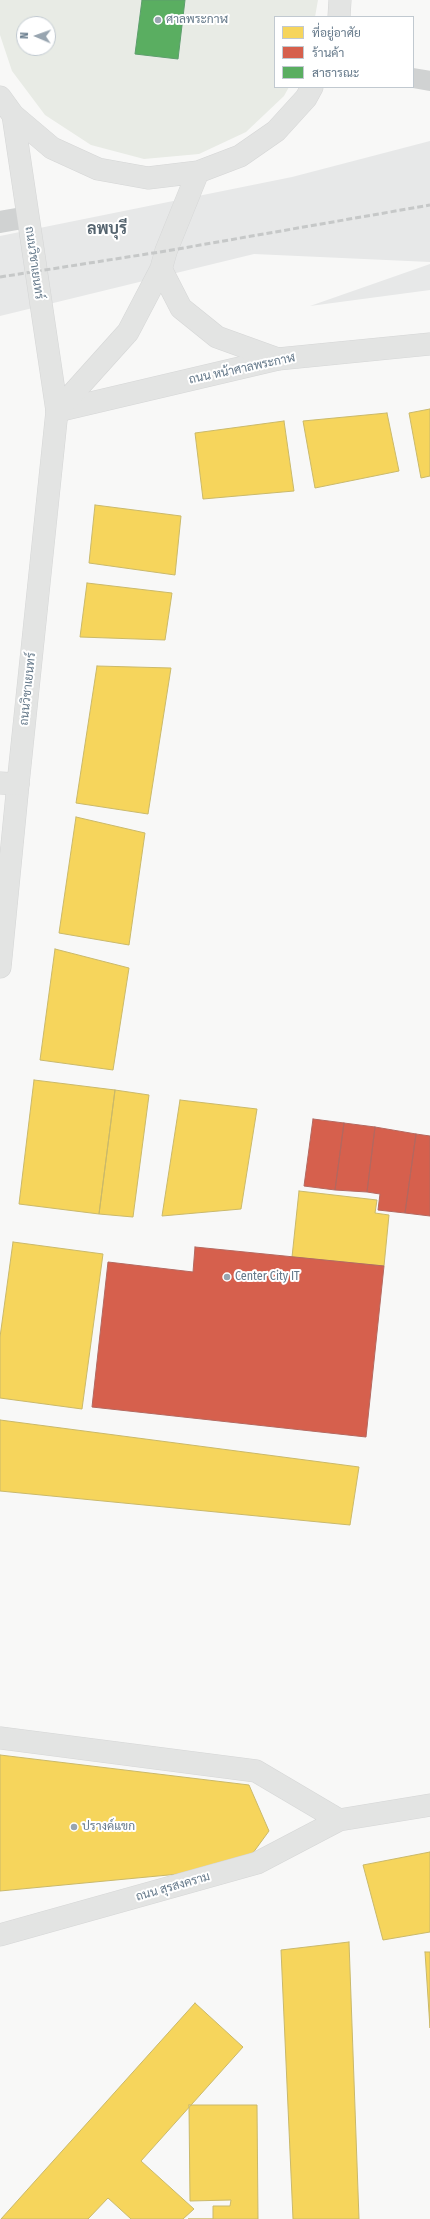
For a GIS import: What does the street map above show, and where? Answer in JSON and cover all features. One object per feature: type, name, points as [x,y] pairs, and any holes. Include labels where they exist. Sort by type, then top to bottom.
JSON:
[{"type":"main road","points":[[339,16],[340,0]]},
{"type":"main road","points":[[0,97],[13,115],[52,148],[98,169],[148,178],[198,172],[240,156],[276,131],[306,98],[311,88]]},
{"type":"main road","name":"ถนนวิชาเยนทร์","points":[[0,967],[9,783],[57,411],[13,115]]},
{"type":"main road","points":[[57,411],[128,332],[161,269],[166,251],[198,172]]},
{"type":"main road","points":[[161,269],[181,308],[217,337],[278,359]]},
{"type":"main road","name":"ถนน หน้าศาลพระกาฬ","points":[[57,411],[278,359],[430,344]]},
{"type":"main road","points":[[0,1738],[256,1771],[339,1820]]},
{"type":"main road","name":"ถนน สุรสงคราม","points":[[0,1935],[257,1863],[339,1820],[430,1805]]},
{"type":"street","points":[[0,222],[28,217]]},
{"type":"lane","points":[[414,78],[430,81]]},
{"type":"shaded area","points":[[0,0],[318,0],[315,16],[274,16],[274,88],[288,88],[284,96],[246,132],[199,154],[144,159],[91,145],[45,115],[12,71],[0,35]]},
{"type":"shaded area","points":[[430,141],[430,262],[254,254],[0,316],[0,236],[292,177]]},
{"type":"shaded area","points":[[430,264],[430,290],[310,306]]},
{"type":"building: ที่อยู่อาศัย","points":[[430,409],[430,476],[421,478],[409,413]]},
{"type":"building: ที่อยู่อาศัย","points":[[387,413],[399,471],[315,488],[303,421]]},
{"type":"building: ที่อยู่อาศัย","points":[[284,421],[294,491],[203,499],[195,433]]},
{"type":"building: ที่อยู่อาศัย","points":[[95,505],[181,516],[175,575],[89,563]]},
{"type":"building: ที่อยู่อาศัย","points":[[87,583],[172,593],[165,640],[80,637]]},
{"type":"building: ที่อยู่อาศัย","points":[[97,666],[171,668],[148,814],[76,803]]},
{"type":"building: ที่อยู่อาศัย","points":[[76,817],[145,833],[129,945],[59,933]]},
{"type":"building: ที่อยู่อาศัย","points":[[55,949],[129,968],[113,1070],[40,1060]]},
{"type":"building: ที่อยู่อาศัย","points":[[34,1080],[115,1090],[99,1214],[19,1204]]},
{"type":"building: ที่อยู่อาศัย","points":[[115,1090],[149,1095],[133,1217],[99,1214]]},
{"type":"building: ที่อยู่อาศัย","points":[[180,1100],[257,1109],[241,1209],[162,1216]]},
{"type":"building: ที่อยู่อาศัย","points":[[299,1191],[377,1200],[375,1213],[389,1215],[384,1266],[292,1257]]},
{"type":"building: ที่อยู่อาศัย","points":[[13,1242],[103,1254],[82,1409],[0,1398],[0,1337]]},
{"type":"building: ที่อยู่อาศัย","points":[[0,1420],[359,1467],[350,1525],[0,1491]]},
{"type":"building: ที่อยู่อาศัย","points":[[0,1755],[249,1785],[269,1831],[242,1868],[0,1891]]},
{"type":"building: ที่อยู่อาศัย","points":[[430,1852],[430,1932],[383,1940],[363,1865]]},
{"type":"building: ที่อยู่อาศัย","points":[[349,1942],[359,2219],[293,2219],[281,1950]]},
{"type":"building: ที่อยู่อาศัย","points":[[425,1952],[430,1952],[430,2028]]},
{"type":"building: ที่อยู่อาศัย","points":[[195,2003],[243,2047],[141,2161],[194,2209],[183,2219],[131,2219],[108,2198],[88,2219],[1,2219]]},
{"type":"building: ที่อยู่อาศัย","points":[[189,2105],[257,2105],[258,2219],[213,2219],[213,2206],[230,2206],[231,2200],[190,2201]]},
{"type":"building: ร้านค้า","points":[[313,1119],[344,1123],[335,1190],[304,1186]]},
{"type":"building: ร้านค้า","points":[[344,1123],[375,1127],[367,1192],[335,1190]]},
{"type":"building: ร้านค้า","points":[[375,1127],[416,1134],[405,1213],[378,1210],[380,1194],[367,1192]]},
{"type":"building: ร้านค้า","points":[[416,1134],[430,1136],[430,1216],[405,1213]]},
{"type":"building: ร้านค้า","points":[[195,1247],[384,1266],[366,1437],[92,1407],[108,1262],[193,1272]]},
{"type":"building: สาธารณะ","points":[[142,0],[185,0],[178,59],[135,54]]},
{"type":"railway","points":[[0,277],[166,251],[430,205]]},
{"type":"place","name":"ศาลพระกาฬ","points":[[158,20]]},
{"type":"place","name":"Center City IT","points":[[227,1277]]},
{"type":"place","name":"ปรางค์แขก","points":[[74,1827]]},
{"type":"district","name":"ลพบุรี","points":[[107,230]]}]
